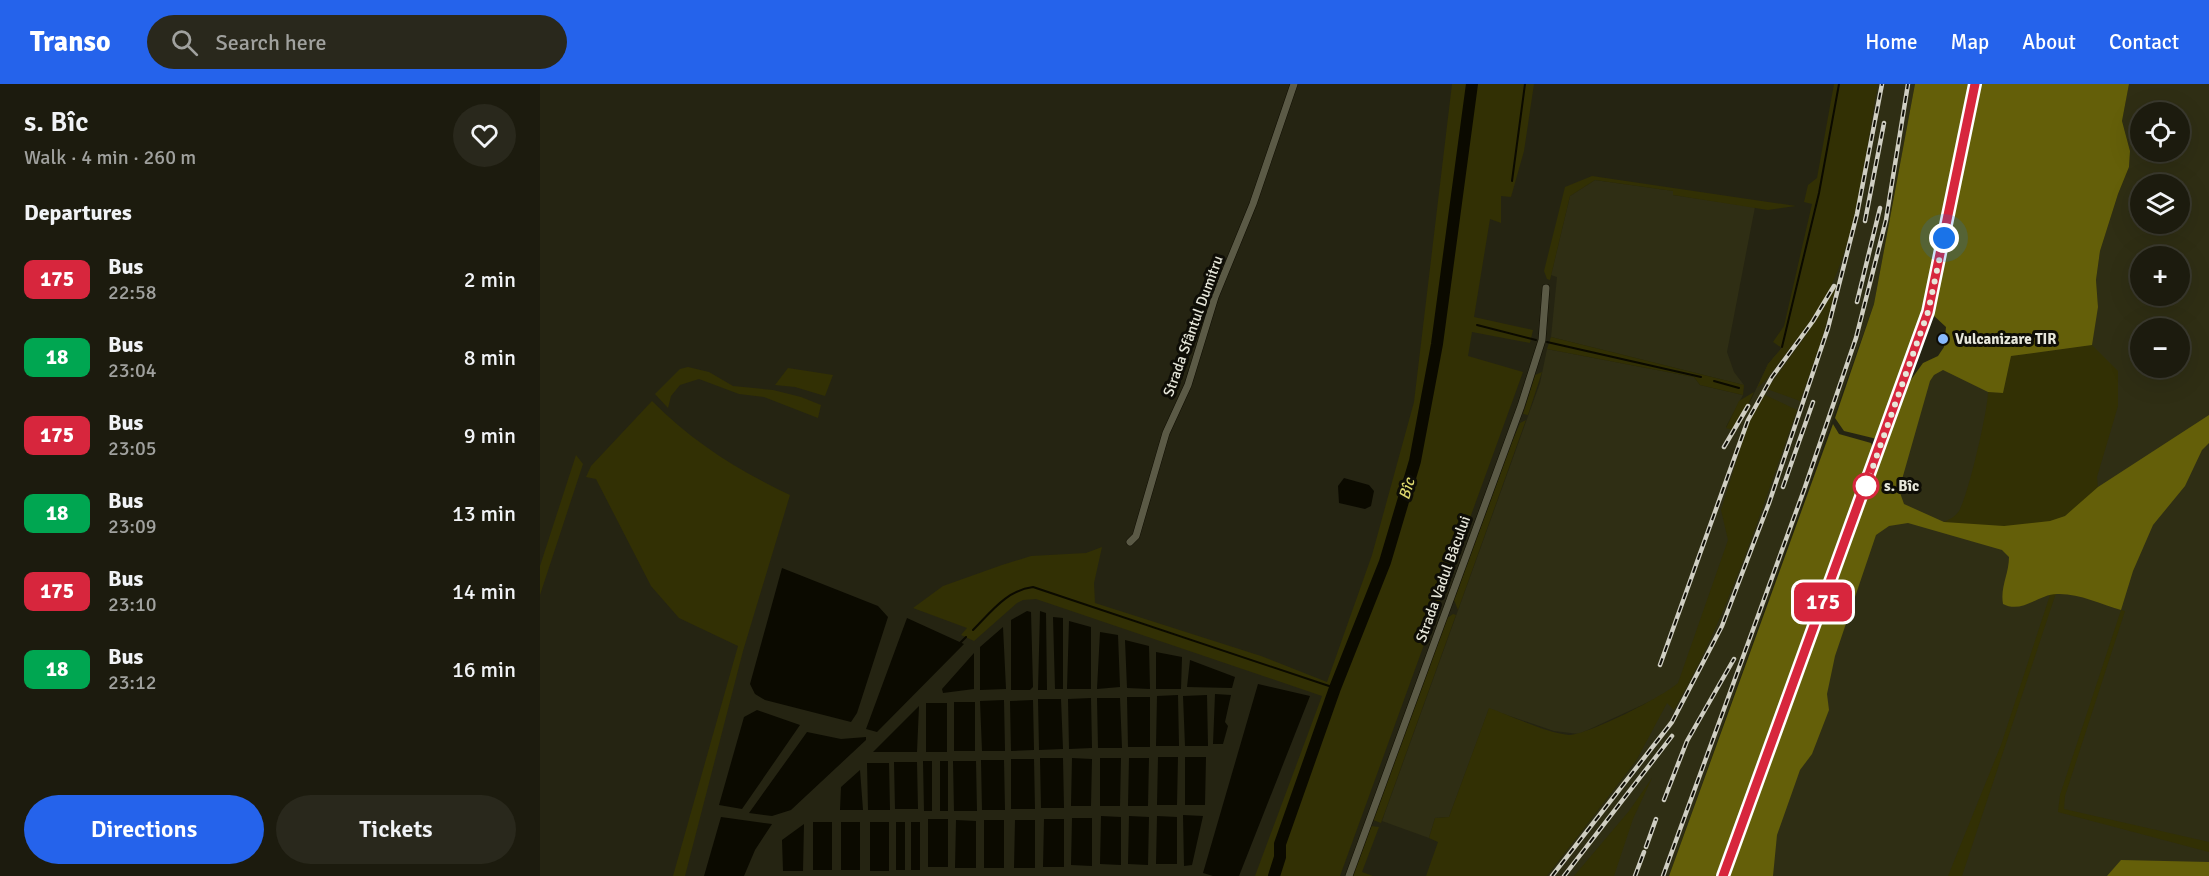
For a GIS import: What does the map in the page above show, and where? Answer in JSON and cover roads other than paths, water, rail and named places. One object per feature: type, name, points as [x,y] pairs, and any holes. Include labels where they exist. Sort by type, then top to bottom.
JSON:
[{"type":"main road","points":[[1723,876],[1928,312],[1975,84]]},
{"type":"street","name":"Strada Sfântul Dumitru","points":[[1130,542],[1136,536],[1166,433],[1188,386],[1215,297],[1253,204],[1294,84]]},
{"type":"street","name":"Strada Vadul Bâcului","points":[[1349,876],[1527,388],[1542,340],[1546,288]]},
{"type":"waterway","name":"Bîc","points":[[1274,876],[1280,857],[1280,844],[1335,688],[1385,562],[1415,461],[1437,344],[1472,84]]},
{"type":"waterway","points":[[1512,181],[1525,84]]},
{"type":"waterway","points":[[1782,347],[1819,193],[1839,84]]},
{"type":"waterway","points":[[1477,325],[1536,340]]},
{"type":"waterway","points":[[1547,342],[1701,377]]},
{"type":"waterway","points":[[1714,381],[1739,388]]},
{"type":"waterway","points":[[973,630],[1007,597],[1033,587],[1335,688]]},
{"type":"waterway","points":[[959,644],[966,637]]},
{"type":"railway","points":[[1552,876],[1672,722],[1722,626],[1769,503],[1828,328],[1857,214],[1882,84]]},
{"type":"railway","points":[[1663,876],[1804,490],[1856,338],[1886,220],[1908,84]]},
{"type":"railway","points":[[1865,221],[1884,123]]},
{"type":"railway","points":[[1857,302],[1880,208]]},
{"type":"railway","points":[[1660,665],[1748,420],[1772,377],[1813,321],[1834,286]]},
{"type":"railway","points":[[1783,487],[1813,402]]},
{"type":"railway","points":[[1724,447],[1748,406]]},
{"type":"railway","points":[[1664,800],[1687,741],[1734,659]]},
{"type":"railway","points":[[1564,876],[1672,736]]},
{"type":"railway","points":[[1646,847],[1656,819]]},
{"type":"railway","points":[[1635,876],[1644,852]]},
{"type":"place","name":"Vulcanizare TIR","points":[[1943,339]]},
{"type":"place","name":"s. Bîc","points":[[1866,486]]}]
